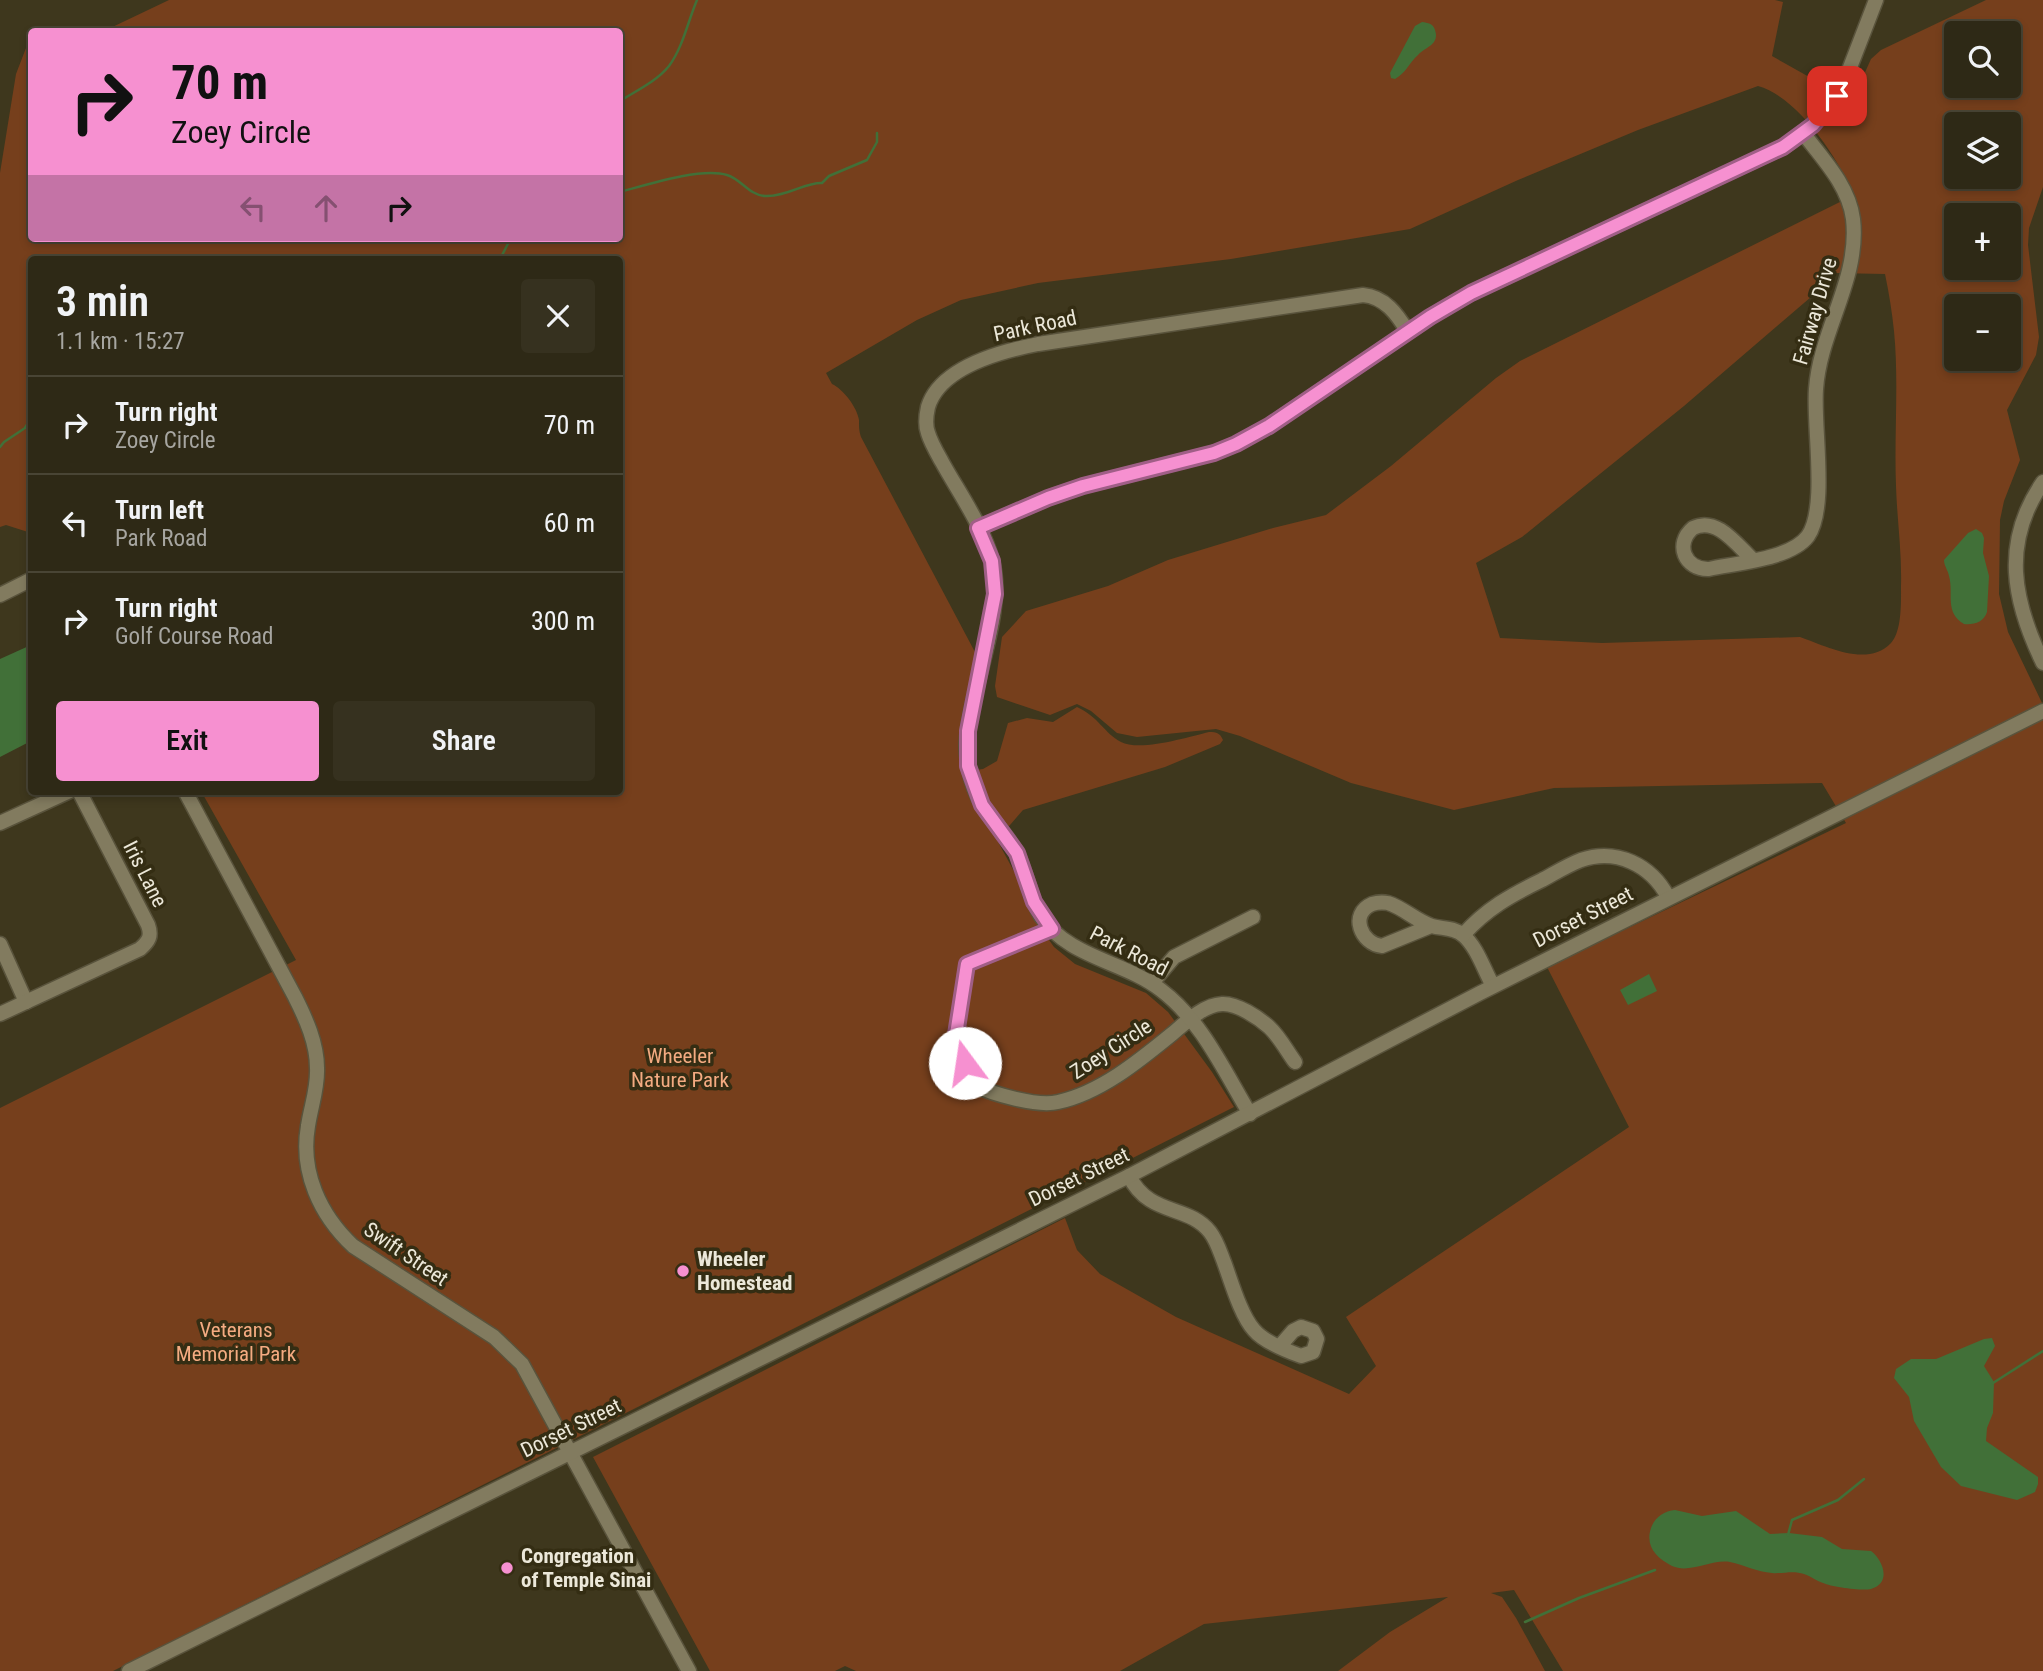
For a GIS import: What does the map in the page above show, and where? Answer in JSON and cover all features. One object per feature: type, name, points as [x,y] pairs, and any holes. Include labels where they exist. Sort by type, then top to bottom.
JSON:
[{"type":"street","points":[[978,528],[1083,486],[1214,453],[1236,444],[1269,426],[1408,332],[1488,284],[1770,153],[1803,133],[1830,105],[1844,83],[1876,0]]},
{"type":"street","name":"Fairway Drive","points":[[1753,560],[1714,525],[1697,526],[1684,537],[1684,555],[1700,569],[1753,560],[1780,554],[1803,542],[1814,525],[1818,496],[1815,404],[1817,377],[1854,255],[1853,215],[1838,178],[1803,133]]},
{"type":"street","name":"Park Road","points":[[1250,1114],[1191,1018],[1173,999],[1128,970],[1074,947],[1052,929],[1034,902],[1017,853],[982,805],[968,766],[968,731],[995,594],[992,561],[978,528],[927,433],[929,403],[940,387],[957,373],[1008,350],[1363,295],[1377,298],[1390,307],[1408,332]]},
{"type":"street","points":[[2043,482],[2019,536],[2015,568],[2024,621],[2043,663]]},
{"type":"street","points":[[0,595],[28,581]]},
{"type":"street","name":"Dorset Street","points":[[129,1671],[1129,1176],[1493,986],[2043,710]]},
{"type":"street","points":[[0,823],[61,795]]},
{"type":"street","name":"Iris Lane","points":[[0,1014],[141,948],[149,939],[148,925],[81,795]]},
{"type":"street","name":"Swift Street","points":[[187,795],[295,997],[310,1031],[316,1054],[317,1079],[307,1130],[306,1156],[311,1182],[327,1217],[344,1237],[370,1259],[494,1336],[510,1351],[529,1376],[690,1671]]},
{"type":"street","points":[[1463,935],[1477,919],[1505,898],[1591,858],[1617,857],[1635,863],[1658,881],[1668,897]]},
{"type":"street","points":[[1431,926],[1382,946],[1368,942],[1360,925],[1364,911],[1381,902],[1391,904],[1431,926],[1448,928],[1463,935],[1472,946],[1493,986]]},
{"type":"street","points":[[1152,983],[1174,957],[1253,918]]},
{"type":"street","name":"Zoey Circle","points":[[1052,929],[967,964],[955,1041],[975,1085],[995,1095],[1055,1103],[1089,1092],[1147,1055],[1191,1018]]},
{"type":"street","points":[[0,944],[26,1002]]},
{"type":"street","points":[[1191,1018],[1222,1004],[1243,1010],[1270,1028],[1294,1062]]},
{"type":"street","points":[[1129,1176],[1143,1197],[1196,1220],[1207,1228],[1215,1240],[1249,1324],[1260,1335],[1280,1346]]},
{"type":"green space","points":[[169,0],[1775,0],[1783,2],[1772,56],[1852,101],[1871,59],[1881,50],[1986,0],[2043,0],[2043,187],[2029,228],[2028,245],[2039,337],[2036,355],[2007,410],[2020,460],[2004,501],[2000,520],[1999,594],[2008,632],[2043,705],[2043,1671],[1563,1671],[1514,1590],[1491,1593],[1502,1597],[1545,1671],[1338,1671],[1390,1632],[1448,1597],[1204,1624],[1120,1671],[856,1671],[845,1666],[835,1671],[710,1671],[593,1457],[1065,1218],[1077,1250],[1100,1274],[1176,1317],[1349,1394],[1376,1366],[1346,1317],[1629,1127],[1547,967],[1846,823],[1822,783],[1554,788],[1454,810],[1351,783],[1240,736],[1216,729],[1137,737],[1117,733],[1091,711],[1077,704],[1050,715],[997,697],[995,686],[1002,637],[1026,611],[1108,586],[1168,560],[1326,515],[1520,361],[1854,195],[1827,147],[1802,116],[1788,102],[1758,86],[1638,130],[1410,229],[1231,259],[1038,283],[961,300],[917,320],[826,373],[832,384],[845,394],[852,404],[859,420],[861,437],[976,654],[960,728],[961,772],[983,769],[997,761],[1008,723],[1027,718],[1053,722],[1077,707],[1091,715],[1115,738],[1129,745],[1164,743],[1209,732],[1218,733],[1222,738],[1220,744],[1165,767],[1023,810],[997,840],[1016,875],[1023,898],[1054,947],[1075,964],[1146,993],[1168,1012],[1234,1107],[113,1671],[0,1671],[0,1108],[296,960],[203,795],[623,795],[623,256],[28,256],[28,532],[6,525],[0,527],[0,173],[16,74],[28,43],[28,242],[623,242],[623,28],[110,28]],"holes":[[[1834,273],[1885,274],[1892,317],[1901,608],[1899,624],[1891,643],[1870,654],[1859,654],[1846,653],[1800,637],[1602,643],[1500,638],[1476,563],[1522,537],[1684,406],[1811,297]]]},
{"type":"shaded area","points":[[1422,22],[1434,28],[1434,42],[1418,55],[1399,77],[1391,78],[1390,73],[1415,26]]},
{"type":"shaded area","points":[[1976,529],[1984,538],[1983,553],[1989,576],[1987,612],[1978,622],[1964,624],[1952,608],[1950,583],[1944,560],[1968,533]]},
{"type":"shaded area","points":[[28,646],[28,743],[0,757],[0,659]]},
{"type":"shaded area","points":[[1649,974],[1657,991],[1628,1005],[1620,990]]},
{"type":"shaded area","points":[[1992,1338],[1995,1346],[1984,1366],[1994,1382],[1993,1413],[1987,1428],[1986,1441],[2038,1477],[2035,1492],[2017,1500],[1961,1486],[1941,1467],[1914,1421],[1909,1397],[1894,1378],[1896,1369],[1911,1359],[1936,1359]]},
{"type":"shaded area","points":[[1675,1510],[1702,1516],[1736,1511],[1770,1534],[1822,1537],[1842,1549],[1871,1551],[1882,1565],[1882,1582],[1871,1589],[1861,1589],[1827,1584],[1800,1573],[1766,1572],[1730,1562],[1686,1568],[1672,1566],[1653,1551],[1650,1534],[1657,1518]]},
{"type":"waterway","points":[[623,99],[652,81],[669,66],[682,42],[697,0]]},
{"type":"waterway","points":[[623,191],[674,178],[716,173],[732,177],[759,195],[773,196],[822,183],[829,176],[867,160],[877,142],[877,133]]},
{"type":"waterway","points":[[502,256],[509,242]]},
{"type":"waterway","points":[[0,447],[28,423]]},
{"type":"waterway","points":[[1993,1383],[2043,1351]]},
{"type":"waterway","points":[[1788,1535],[1792,1520],[1838,1500],[1864,1479]]},
{"type":"waterway","points":[[1525,1622],[1579,1598],[1655,1570]]},
{"type":"place","name":"Wheeler Homestead","points":[[683,1271]]},
{"type":"place","name":"Congregation of Temple Sinai","points":[[507,1568]]},
{"type":"route","points":[[965,1063],[955,1041],[967,964],[1052,929],[1034,902],[1017,853],[982,805],[968,766],[969,720],[995,594],[992,561],[978,528],[1083,486],[1214,453],[1247,439],[1430,317],[1471,293],[1783,147],[1813,125],[1837,96]]},
{"type":"park label","name":"Wheeler Nature Park","points":[[680,1068]]},
{"type":"park label","name":"Veterans Memorial Park","points":[[236,1342]]}]
